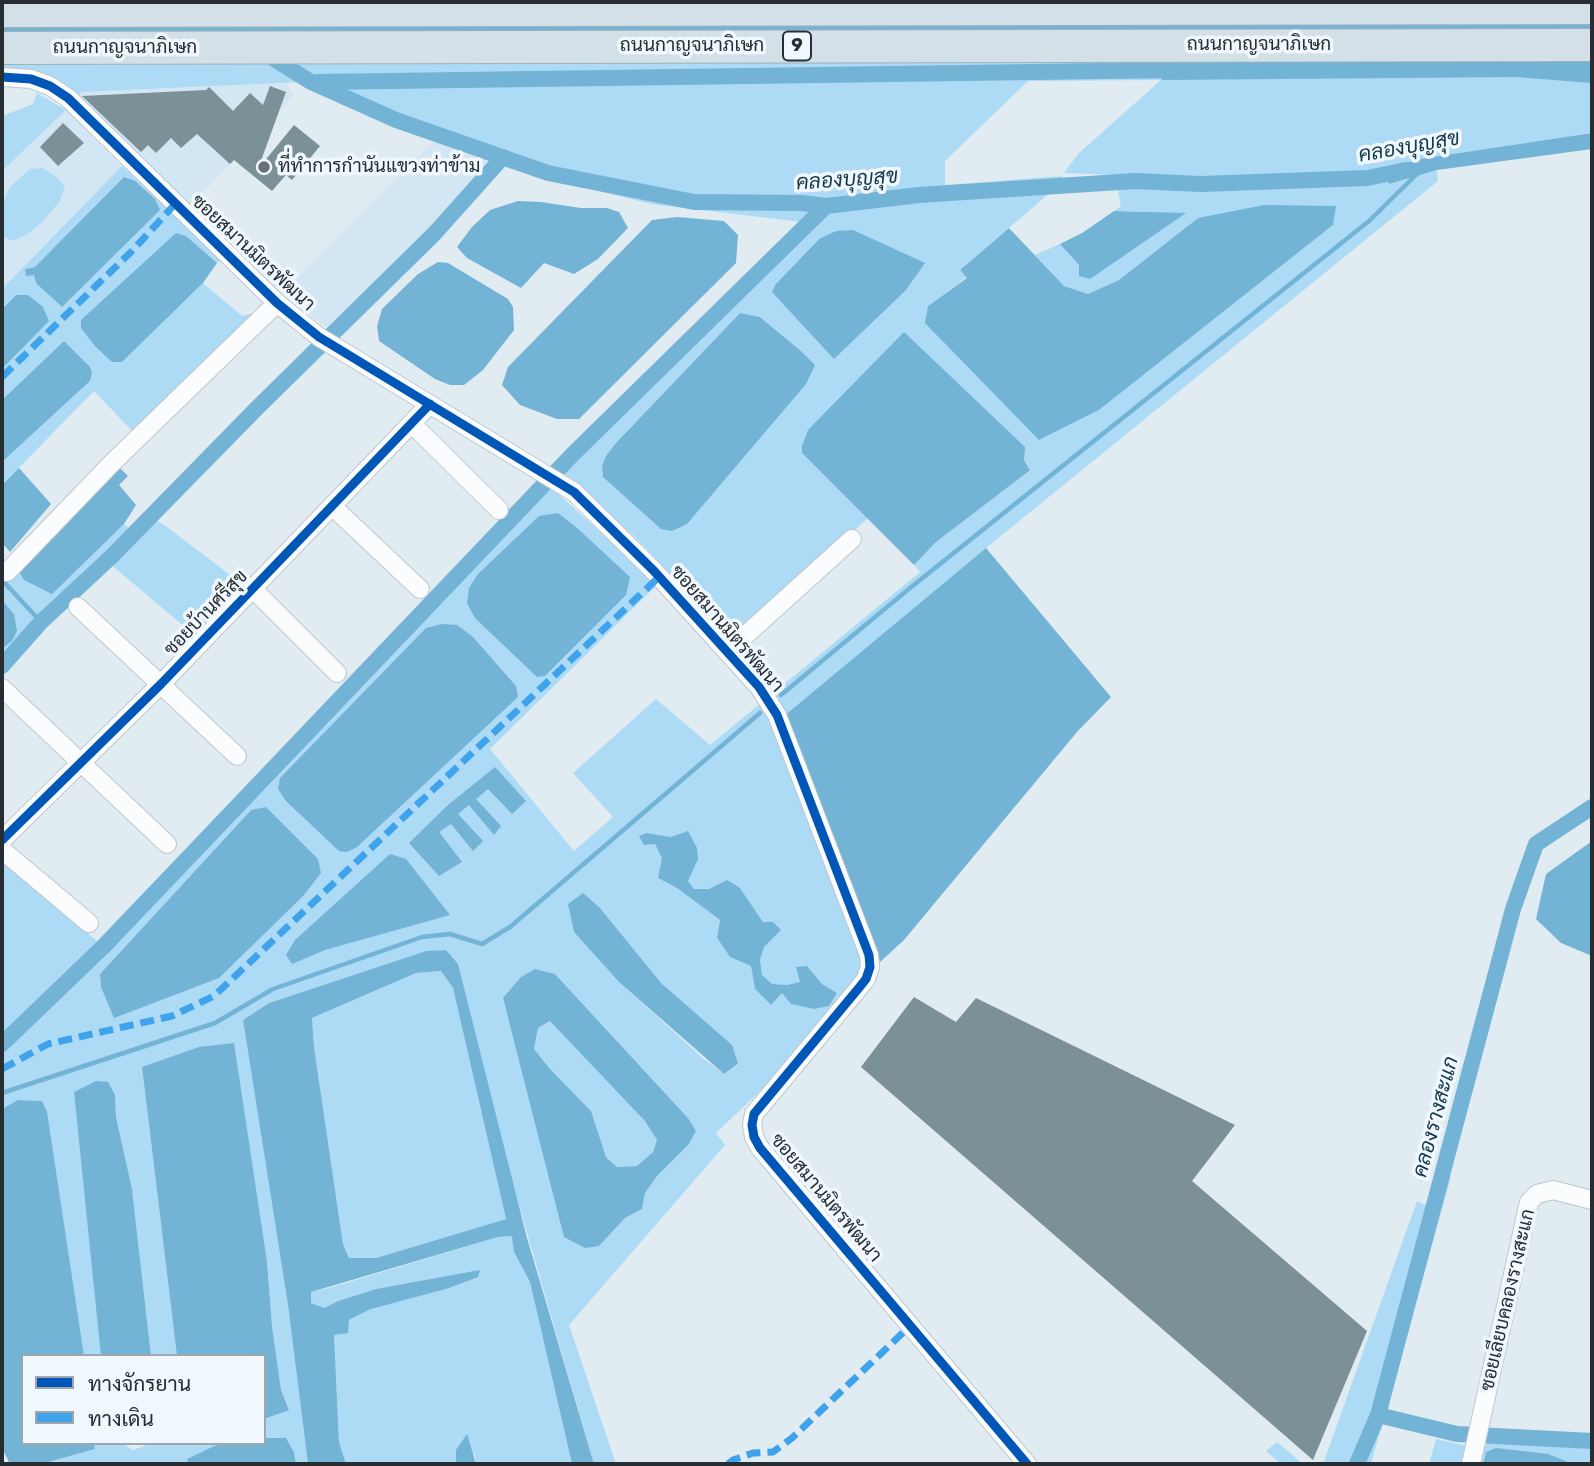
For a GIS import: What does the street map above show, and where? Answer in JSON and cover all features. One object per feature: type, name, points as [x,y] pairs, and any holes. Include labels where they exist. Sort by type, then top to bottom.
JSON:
[{"type":"highway","name":"ถนนกาญจนาภิเษก","points":[[2,11],[1592,8]]},
{"type":"highway","name":"ถนนกาญจนาภิเษก","points":[[2,48],[1592,45]]},
{"type":"street","name":"ซอยสมานมิตรพัฒนา","points":[[2,78],[31,79],[50,86],[68,98],[276,303],[324,341],[574,492],[654,571],[759,687],[776,715],[869,955],[870,967],[866,979],[754,1114],[754,1137],[760,1149],[1027,1464]]},
{"type":"street","points":[[7,572],[111,464],[276,303]]},
{"type":"street","name":"ซอยบ้านศรีสุข","points":[[2,840],[161,684],[430,404]]},
{"type":"street","points":[[412,424],[499,510]]},
{"type":"street","points":[[333,507],[420,589]]},
{"type":"street","points":[[727,652],[852,539]]},
{"type":"street","points":[[253,589],[337,673]]},
{"type":"street","points":[[78,607],[237,757]]},
{"type":"street","points":[[2,688],[167,844]]},
{"type":"street","points":[[2,850],[89,923]]},
{"type":"street","name":"ซอยเลียบคลองรางสะแก","points":[[1471,1464],[1529,1202],[1537,1194],[1553,1191],[1592,1200]]},
{"type":"shaded area","points":[[2,2],[1592,2],[1592,133],[1426,158],[1384,168],[1389,184],[1437,170],[1438,181],[986,548],[784,716],[866,961],[858,978],[782,1070],[716,1133],[725,1145],[569,1325],[616,1464],[594,1464],[445,950],[426,951],[269,1003],[243,1020],[288,1305],[308,1464],[296,1464],[294,1452],[286,1438],[266,1438],[266,1418],[289,1409],[281,1390],[267,1262],[142,1068],[177,1354],[151,1354],[132,1189],[116,1117],[115,1095],[74,1092],[101,1347],[101,1354],[84,1354],[41,1101],[19,1100],[2,1109],[2,861],[97,941],[535,487],[554,490],[658,584],[490,749],[574,851],[613,817],[573,773],[656,699],[710,745],[920,572],[914,565],[936,542],[1030,469],[1024,460],[802,453],[868,518],[733,640],[634,536],[553,468],[802,222],[651,204],[511,169],[392,124],[303,82],[82,92],[77,97],[61,81],[2,75]],"holes":[[[1161,80],[1079,153],[1064,173],[1115,175],[1121,206],[1114,211],[1142,211],[1079,265],[1060,244],[1035,255],[1064,286],[1088,294],[1119,280],[1198,218],[1333,225],[1099,410],[1039,440],[928,306],[967,277],[960,270],[1053,190],[1062,176],[945,185],[945,161],[1028,81]],[[819,239],[924,263],[906,290],[772,292],[775,285]],[[740,313],[760,317],[814,365],[603,477],[602,466],[615,444]],[[251,810],[101,987],[100,974]],[[648,833],[671,837],[688,881],[694,889],[740,888],[763,922],[781,930],[764,946],[760,960],[762,975],[772,984],[801,982],[807,966],[822,984],[837,993],[814,1009],[791,1004],[782,992],[771,1005],[755,989],[751,966],[730,957],[717,938],[720,920],[677,888],[658,878],[663,858]],[[600,908],[662,984],[738,1065],[724,1074],[705,1060],[619,982],[574,932]],[[535,969],[555,974],[688,1118],[696,1131],[689,1144],[657,1176],[645,1193],[642,1209],[625,1218],[599,1246],[527,1088],[503,999]]]},
{"type":"shaded area","points":[[2,2],[1592,2],[1592,83],[1516,77],[1162,80],[1150,59],[2,57]]},
{"type":"shaded area","points":[[286,83],[294,96],[191,206],[77,97],[82,92]]},
{"type":"shaded area","points":[[37,93],[66,110],[2,171],[2,116],[33,104]]},
{"type":"shaded area","points":[[66,110],[122,166],[2,289],[2,171]]},
{"type":"shaded area","points":[[1592,133],[1592,149],[1437,170],[1389,184],[1383,168],[1426,158]]},
{"type":"shaded area","points":[[435,140],[494,162],[472,188],[328,329],[283,292]]},
{"type":"shaded area","points":[[122,166],[223,259],[217,263],[186,237],[122,362],[203,283],[242,316],[261,311],[135,434],[94,391],[2,485],[2,462],[90,381],[92,373],[64,341],[2,400],[2,369],[49,321],[16,295],[2,309],[2,289]],"holes":[[[34,267],[62,307],[37,283],[34,275],[25,269]]]},
{"type":"shaded area","points":[[42,168],[65,186],[60,201],[29,233],[13,241],[2,236],[2,205],[10,187],[30,169]]},
{"type":"shaded area","points":[[124,177],[135,181],[155,199],[160,210],[62,307],[36,283],[34,275],[26,276],[25,269],[35,267]]},
{"type":"shaded area","points":[[518,201],[607,208],[619,212],[628,228],[598,259],[574,274],[544,263],[521,288],[467,258],[457,247],[472,227],[490,210]]},
{"type":"shaded area","points":[[1264,205],[1336,206],[1333,225],[1099,410],[1039,440],[925,323],[928,306],[967,278],[960,270],[1009,228],[1064,286],[1088,294],[1119,280],[1198,218]]},
{"type":"shaded area","points":[[1114,211],[1186,213],[1090,279],[1079,276],[1079,265],[1060,244]]},
{"type":"shaded area","points":[[677,217],[724,221],[738,235],[736,263],[579,419],[557,419],[520,405],[502,385],[508,367],[652,220]]},
{"type":"shaded area","points":[[853,230],[925,263],[906,290],[834,359],[772,292],[775,285],[819,239],[836,231]]},
{"type":"shaded area","points":[[176,233],[186,236],[217,263],[203,283],[122,362],[112,362],[81,328],[81,320]]},
{"type":"shaded area","points":[[438,262],[448,263],[508,299],[513,307],[514,330],[483,370],[464,385],[450,385],[435,379],[379,341],[377,326],[382,309],[418,274]]},
{"type":"shaded area","points":[[16,295],[28,295],[43,307],[49,321],[2,369],[2,309]]},
{"type":"shaded area","points":[[740,313],[760,317],[815,365],[806,384],[687,524],[672,531],[661,529],[603,477],[602,466],[615,444]]},
{"type":"shaded area","points":[[904,332],[1025,447],[1024,460],[1030,470],[936,542],[914,565],[802,453],[808,430]]},
{"type":"shaded area","points":[[64,341],[90,367],[90,381],[2,462],[2,400]]},
{"type":"shaded area","points":[[117,465],[128,476],[119,485],[136,505],[124,524],[52,594],[24,580],[17,568]]},
{"type":"shaded area","points":[[19,468],[51,504],[10,552],[2,543],[2,485]]},
{"type":"shaded area","points":[[558,513],[630,577],[626,595],[545,676],[537,677],[475,618],[467,603],[469,588],[478,574],[539,516]]},
{"type":"shaded area","points":[[151,519],[163,524],[246,587],[198,638],[109,563],[2,670],[2,649],[12,641],[14,614],[2,600],[2,571],[89,557],[124,524],[138,535]]},
{"type":"shaded area","points":[[986,548],[1111,697],[1077,732],[904,940],[880,962],[784,716]]},
{"type":"shaded area","points":[[2,600],[14,614],[17,631],[12,641],[2,649]]},
{"type":"shaded area","points":[[442,624],[457,625],[472,636],[516,686],[518,697],[357,847],[347,852],[339,851],[286,801],[278,789],[280,778],[426,628]]},
{"type":"shaded area","points":[[495,767],[526,801],[512,814],[488,789],[476,799],[501,826],[494,835],[469,805],[458,814],[483,841],[473,851],[451,824],[439,832],[462,862],[439,876],[409,843],[448,805]]},
{"type":"shaded area","points":[[266,807],[318,859],[321,873],[303,896],[219,978],[114,1018],[101,987],[100,974],[251,810]]},
{"type":"shaded area","points":[[688,831],[697,848],[698,859],[688,881],[694,889],[709,889],[727,880],[740,888],[763,922],[773,922],[781,930],[764,947],[760,960],[762,975],[772,984],[787,985],[800,982],[796,967],[807,966],[822,984],[837,993],[829,1006],[814,1009],[791,1004],[782,993],[771,1005],[755,989],[751,966],[730,957],[717,938],[720,920],[677,888],[658,878],[662,858],[655,844],[644,845],[639,836],[647,833],[671,837]]},
{"type":"shaded area","points":[[1592,841],[1592,956],[1561,943],[1536,919],[1546,874]]},
{"type":"shaded area","points":[[390,854],[406,859],[450,915],[325,950],[292,964],[286,955],[295,940]]},
{"type":"shaded area","points":[[583,893],[600,908],[662,984],[732,1045],[738,1064],[724,1074],[619,982],[574,932],[568,904]]},
{"type":"shaded area","points":[[446,950],[458,964],[527,1238],[594,1464],[572,1464],[530,1282],[514,1252],[512,1236],[498,1237],[311,1292],[311,1303],[324,1308],[376,1289],[480,1270],[478,1277],[446,1289],[371,1309],[349,1320],[348,1333],[334,1335],[339,1442],[346,1464],[308,1464],[288,1305],[243,1020],[269,1003],[426,951]],"holes":[[[441,971],[453,988],[506,1219],[376,1258],[349,1258],[343,1244],[312,1018],[416,973]]]},
{"type":"shaded area","points":[[535,969],[555,974],[688,1118],[696,1131],[689,1144],[657,1176],[645,1193],[642,1209],[625,1218],[599,1246],[585,1248],[564,1237],[503,998],[521,977]],"holes":[[[550,1021],[645,1121],[657,1140],[653,1152],[637,1166],[617,1167],[606,1157],[591,1111],[534,1049],[538,1028]]]},
{"type":"shaded area","points":[[441,971],[453,988],[506,1219],[376,1258],[349,1258],[343,1244],[312,1018],[416,973]]},
{"type":"shaded area","points":[[551,1021],[646,1121],[657,1140],[653,1152],[637,1166],[617,1167],[606,1157],[591,1111],[534,1049],[538,1028]]},
{"type":"shaded area","points":[[234,1043],[267,1262],[281,1390],[289,1410],[266,1418],[266,1354],[177,1354],[142,1067],[199,1047]]},
{"type":"shaded area","points":[[96,1081],[108,1082],[115,1095],[116,1117],[132,1189],[151,1354],[101,1354],[74,1092]]},
{"type":"shaded area","points":[[18,1100],[42,1101],[47,1112],[84,1354],[21,1354],[21,1445],[94,1445],[95,1449],[41,1464],[10,1464],[2,1448],[2,1109]]},
{"type":"shaded area","points":[[1435,1172],[1451,1177],[1371,1464],[1323,1464],[1417,1201],[1428,1206]]},
{"type":"shaded area","points":[[513,1236],[514,1252],[530,1282],[572,1464],[476,1464],[475,1455],[456,1450],[456,1464],[346,1464],[339,1442],[334,1335],[348,1321],[371,1309],[446,1289],[480,1271],[376,1289],[324,1308],[311,1303],[311,1292],[498,1237]]},
{"type":"shaded area","points":[[467,1434],[476,1464],[456,1464],[456,1450]]},
{"type":"shaded area","points":[[266,1438],[286,1438],[294,1452],[296,1464],[188,1464],[187,1459],[214,1446],[266,1445]]},
{"type":"shaded area","points":[[1436,1439],[1468,1446],[1464,1464],[1429,1464]]},
{"type":"shaded area","points":[[1493,1439],[1592,1447],[1592,1464],[1567,1464],[1566,1461],[1486,1452],[1483,1464],[1478,1464],[1481,1450]]},
{"type":"shaded area","points":[[1277,1442],[1303,1464],[1281,1464],[1266,1451]]},
{"type":"shaded area","points":[[94,1445],[125,1445],[133,1450],[147,1445],[218,1445],[187,1459],[188,1464],[41,1464],[95,1449]]},
{"type":"shaded area","points":[[1496,1448],[1548,1454],[1566,1461],[1567,1464],[1483,1464],[1486,1452]]},
{"type":"building","points":[[270,86],[286,92],[258,169],[294,125],[320,146],[292,180],[286,175],[272,191],[234,160],[230,164],[197,134],[181,148],[171,138],[156,153],[148,145],[141,152],[82,96],[206,90],[209,87],[233,111],[250,93],[263,105]]},
{"type":"building","points":[[63,123],[84,143],[58,166],[40,147]]},
{"type":"building","points":[[914,997],[956,1022],[976,998],[1235,1125],[1192,1181],[1367,1331],[1313,1460],[861,1067]]},
{"type":"waterway","name":"คลองบุญสุข","points":[[263,52],[311,82],[396,120],[548,173],[694,202],[801,203],[826,206],[919,195],[1135,181],[1201,184],[1367,178],[1406,170]]},
{"type":"waterway","points":[[317,82],[1177,70]]},
{"type":"waterway","points":[[2,666],[41,622],[111,557],[257,408],[434,234],[503,157]]},
{"type":"waterway","points":[[781,695],[910,588],[1369,221],[1419,172]]},
{"type":"waterway","points":[[2,1044],[105,945],[572,455],[826,206]]},
{"type":"waterway","points":[[2,580],[41,622]]},
{"type":"waterway","points":[[2,1093],[215,1023],[273,989],[422,937],[450,934],[482,944],[510,927],[760,713]]},
{"type":"waterway","name":"คลองรางสะแก","points":[[1357,1464],[1378,1415],[1513,909],[1536,844],[1592,807]]},
{"type":"waterway","points":[[1378,1415],[1457,1434],[1592,1441]]},
{"type":"marked path","points":[[2,377],[131,252],[175,204]]},
{"type":"marked path","points":[[2,1069],[48,1044],[172,1016],[214,996],[659,577]]},
{"type":"marked path","points":[[728,1464],[753,1453],[773,1452],[792,1438],[910,1326]]},
{"type":"cycle path","points":[[2,77],[31,79],[50,86],[68,98],[277,303],[319,337],[574,492],[654,571],[759,687],[777,715],[869,955],[870,967],[866,979],[754,1114],[754,1137],[760,1148],[1027,1464]]},
{"type":"cycle path","points":[[2,840],[161,684],[430,404]]},
{"type":"place","name":"ที่ทำการกำนันแขวงท่าข้าม","points":[[264,167]]}]
